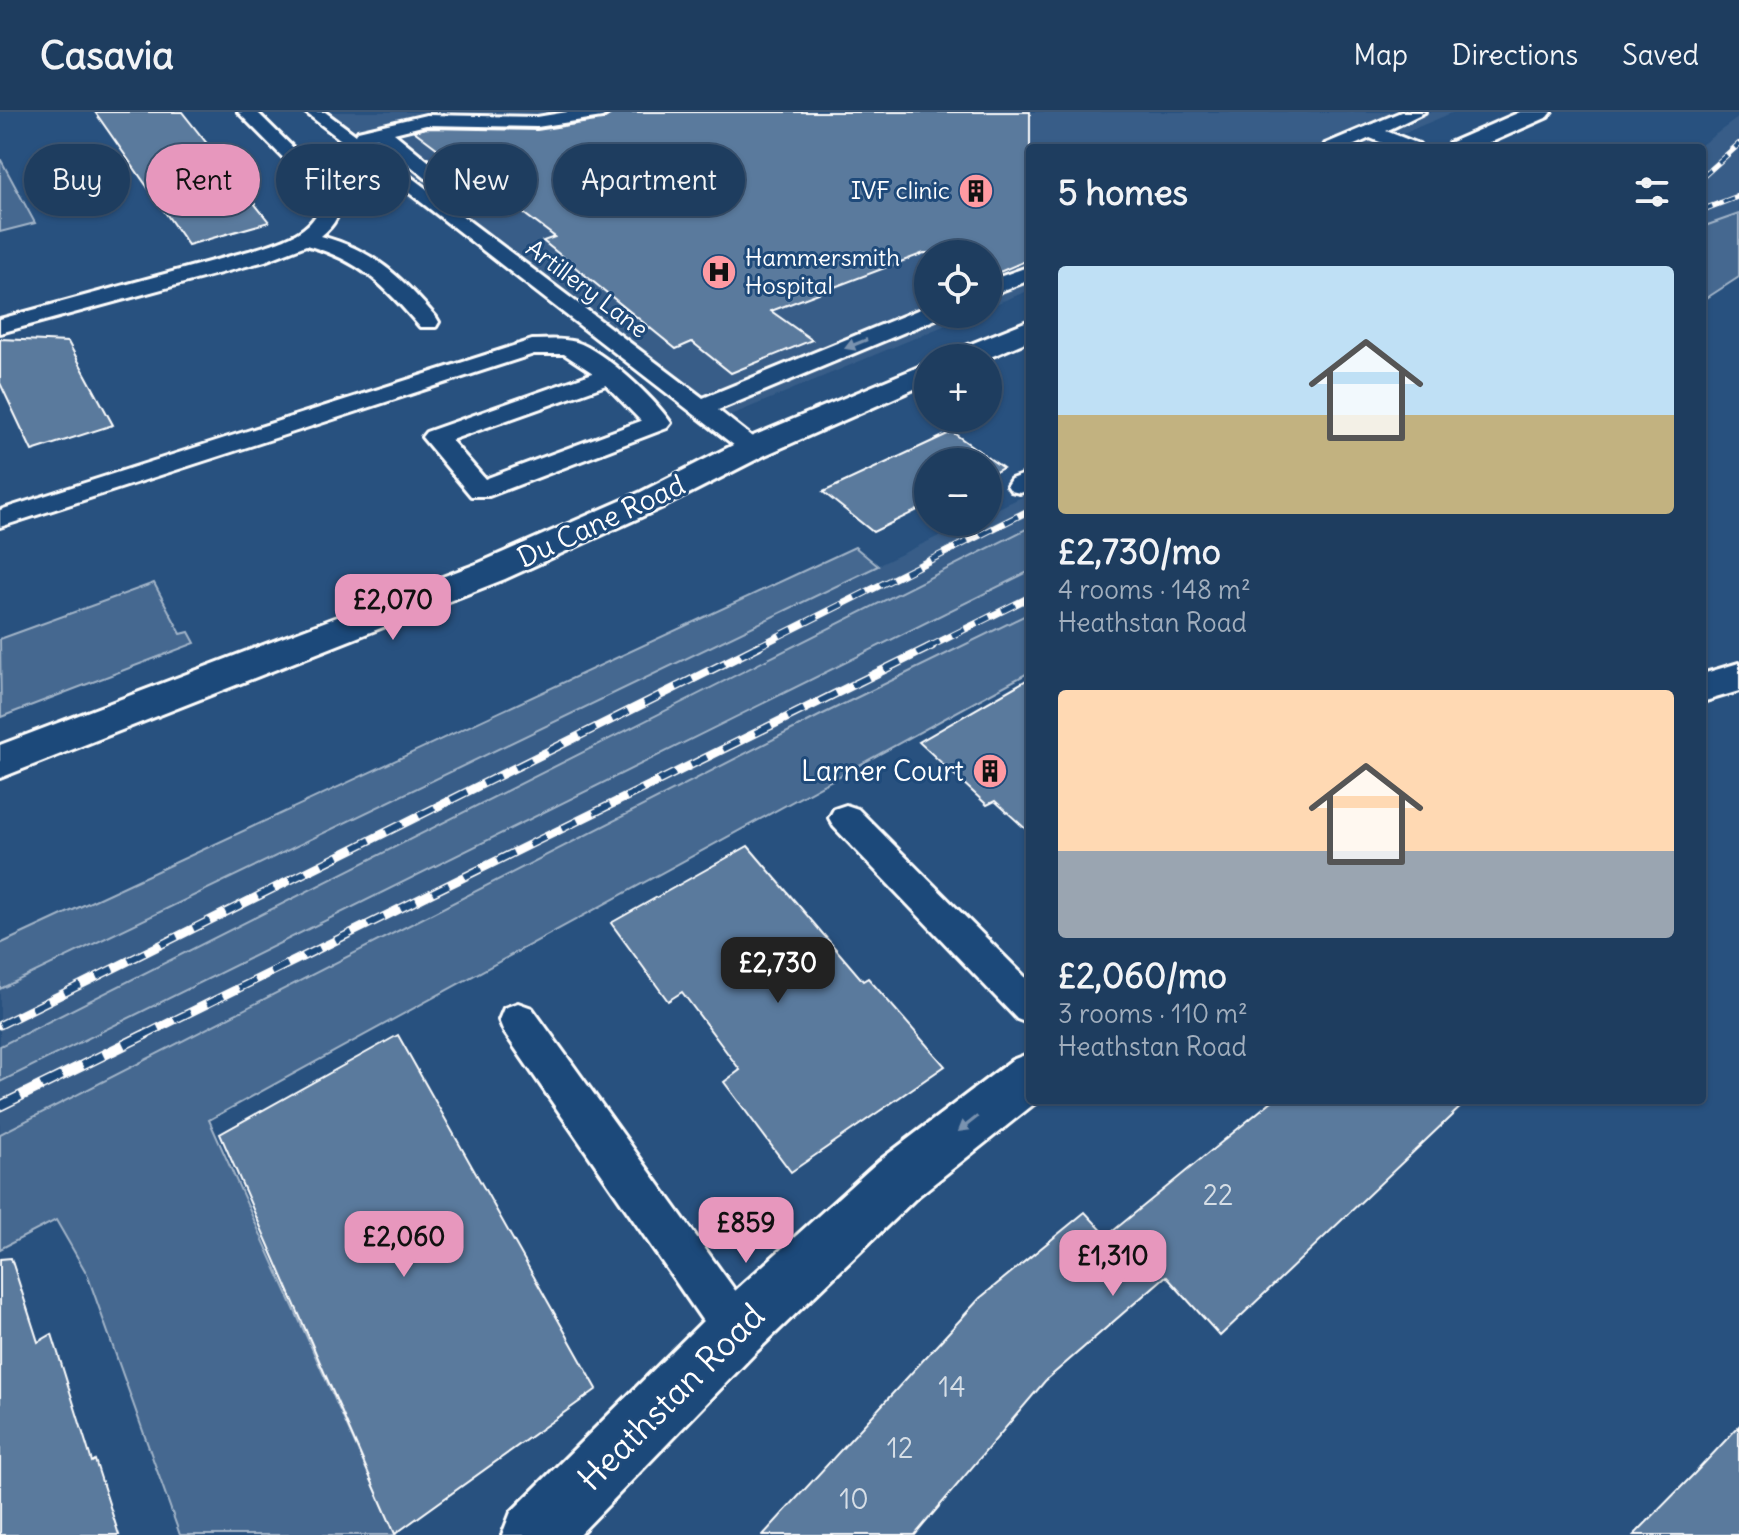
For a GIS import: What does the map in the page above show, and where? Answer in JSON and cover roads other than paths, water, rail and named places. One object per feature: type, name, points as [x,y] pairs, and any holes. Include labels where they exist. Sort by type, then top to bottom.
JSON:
[{"type":"street","points":[[1467,144],[1540,112]]},
{"type":"street","points":[[995,344],[1026,331]]},
{"type":"street","name":"Du Cane Road","points":[[0,762],[492,571],[653,499],[753,448],[914,378]]},
{"type":"street","points":[[1706,687],[1739,677]]},
{"type":"street","name":"Heathstan Road","points":[[534,1535],[736,1330],[898,1179],[1026,1079]]},
{"type":"lane","points":[[0,326],[257,256],[321,226],[333,205],[331,195],[247,112]]},
{"type":"lane","name":"Artillery Lane","points":[[314,112],[753,448]]},
{"type":"lane","points":[[348,140],[449,118],[537,122],[602,112]]},
{"type":"lane","points":[[1342,144],[1416,112]]},
{"type":"lane","points":[[380,131],[425,168]]},
{"type":"lane","points":[[1371,132],[1402,144]]},
{"type":"lane","points":[[303,237],[345,249],[370,261],[386,273],[428,322]]},
{"type":"lane","points":[[521,244],[642,338],[646,367]]},
{"type":"lane","points":[[1002,284],[1026,276]]},
{"type":"lane","points":[[701,408],[914,320]]},
{"type":"lane","points":[[0,519],[532,347],[571,348],[586,355],[658,423],[480,490],[435,437],[608,376]]},
{"type":"lane","points":[[846,818],[1026,1003]]},
{"type":"lane","points":[[518,1020],[736,1330]]},
{"type":"railway","points":[[1706,173],[1739,144]]},
{"type":"railway","points":[[1706,208],[1739,196]]},
{"type":"railway","points":[[756,647],[1026,512]]},
{"type":"railway","points":[[927,648],[1026,599]]},
{"type":"railway","points":[[142,1036],[932,646]]},
{"type":"railway","points":[[0,1025],[756,647]]},
{"type":"railway","points":[[0,1106],[146,1034]]},
{"type":"place","name":"IVF clinic","points":[[976,191]]},
{"type":"place","name":"Hammersmith Hospital","points":[[719,272]]},
{"type":"place","name":"Larner Court","points":[[990,771]]}]
